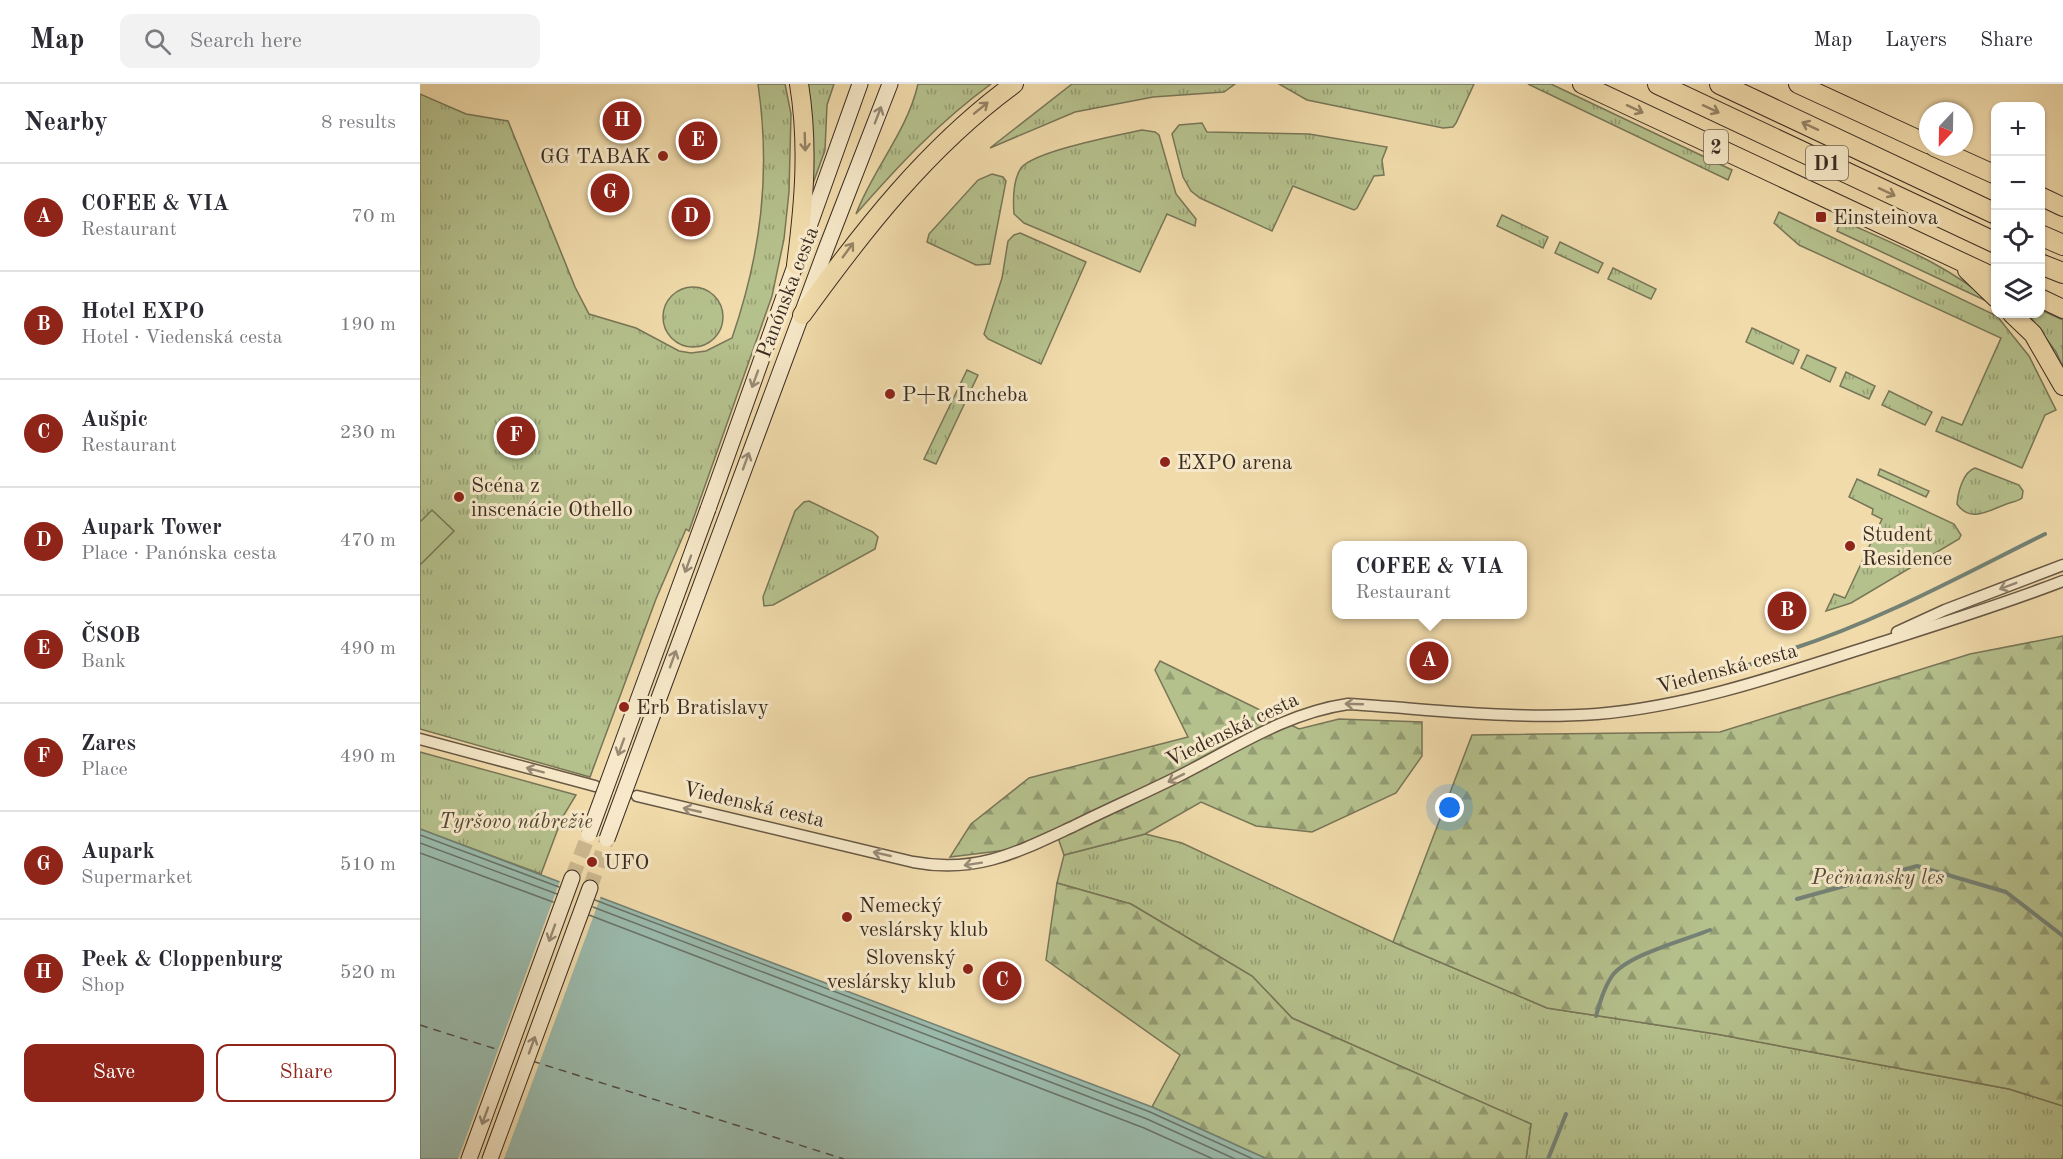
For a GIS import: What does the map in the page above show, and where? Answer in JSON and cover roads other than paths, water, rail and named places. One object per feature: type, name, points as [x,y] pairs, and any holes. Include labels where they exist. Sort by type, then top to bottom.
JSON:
[{"type":"highway","name":"D1","points":[[1658,84],[1991,241]]},
{"type":"highway","name":"D1","points":[[1720,84],[1991,212]]},
{"type":"highway","points":[[2045,237],[2063,245]]},
{"type":"highway","points":[[2045,266],[2063,273]]},
{"type":"main road","points":[[796,265],[806,161],[804,114],[799,84]]},
{"type":"main road","name":"Panónska cesta","points":[[589,834],[860,84]]},
{"type":"main road","name":"Panónska cesta","points":[[608,839],[726,516],[890,84]]},
{"type":"main road","points":[[802,315],[852,245],[906,182],[957,130],[1014,84]]},
{"type":"main road","name":"2","points":[[1582,84],[1991,276]]},
{"type":"main road","points":[[1798,84],[1919,140]]},
{"type":"main road","points":[[1954,156],[1991,173]]},
{"type":"main road","points":[[2045,198],[2063,207]]},
{"type":"main road","points":[[1957,261],[1991,294]]},
{"type":"main road","points":[[2045,300],[2063,309]]},
{"type":"main road","points":[[2016,318],[2033,334],[2063,386]]},
{"type":"main road","points":[[469,1159],[572,879]]},
{"type":"main road","points":[[490,1159],[590,888]]},
{"type":"street","name":"Viedenská cesta","points":[[1860,649],[1945,610],[2063,565]]},
{"type":"street","name":"Viedenská cesta","points":[[637,796],[913,862],[939,866],[963,866],[993,861],[1032,845],[1176,778],[1270,728],[1308,712],[1348,704],[1516,715],[1596,714],[1669,706],[1785,675],[1860,649],[1973,615],[2063,581]]},
{"type":"street","points":[[420,739],[595,786]]},
{"type":"water","points":[[420,829],[1152,1107],[1267,1159],[420,1159]]},
{"type":"waterway","points":[[1792,649],[1889,611],[2045,534]]},
{"type":"waterway","points":[[1686,685],[1764,660]]},
{"type":"waterway","points":[[1797,899],[1917,866],[2006,892],[2063,936]]},
{"type":"waterway","points":[[1596,1016],[1607,985],[1619,968],[1643,955],[1710,930]]},
{"type":"waterway","points":[[1548,1159],[1566,1114]]},
{"type":"tunnel","points":[[572,878],[589,834]]},
{"type":"tunnel","points":[[590,888],[607,839]]},
{"type":"place","name":"Peek & Cloppenburg","points":[[622,121]]},
{"type":"place","name":"ČSOB","points":[[698,141]]},
{"type":"place","name":"GG TABAK","points":[[663,156]]},
{"type":"place","name":"Aupark","points":[[610,193]]},
{"type":"place","name":"Aupark Tower","points":[[691,217]]},
{"type":"place","name":"Einsteinova","points":[[1821,217]]},
{"type":"place","name":"P+R Incheba","points":[[890,394]]},
{"type":"place","name":"Zares","points":[[516,436]]},
{"type":"place","name":"EXPO arena","points":[[1165,462]]},
{"type":"place","name":"Scéna z inscenácie Othello","points":[[459,497]]},
{"type":"place","name":"Student Residence","points":[[1850,546]]},
{"type":"place","name":"Hotel EXPO","points":[[1787,611]]},
{"type":"place","name":"COFEE & VIA","points":[[1429,661]]},
{"type":"place","name":"Erb Bratislavy","points":[[624,707]]},
{"type":"place","name":"UFO","points":[[592,862]]},
{"type":"place","name":"Nemecký veslársky klub","points":[[847,917]]},
{"type":"place","name":"Slovenský veslársky klub","points":[[968,969]]},
{"type":"place","name":"Aušpic","points":[[1002,981]]},
{"type":"park label","name":"Tyršovo nábrežie","points":[[516,821]]},
{"type":"park label","name":"Pečniansky les","points":[[1878,877]]}]
